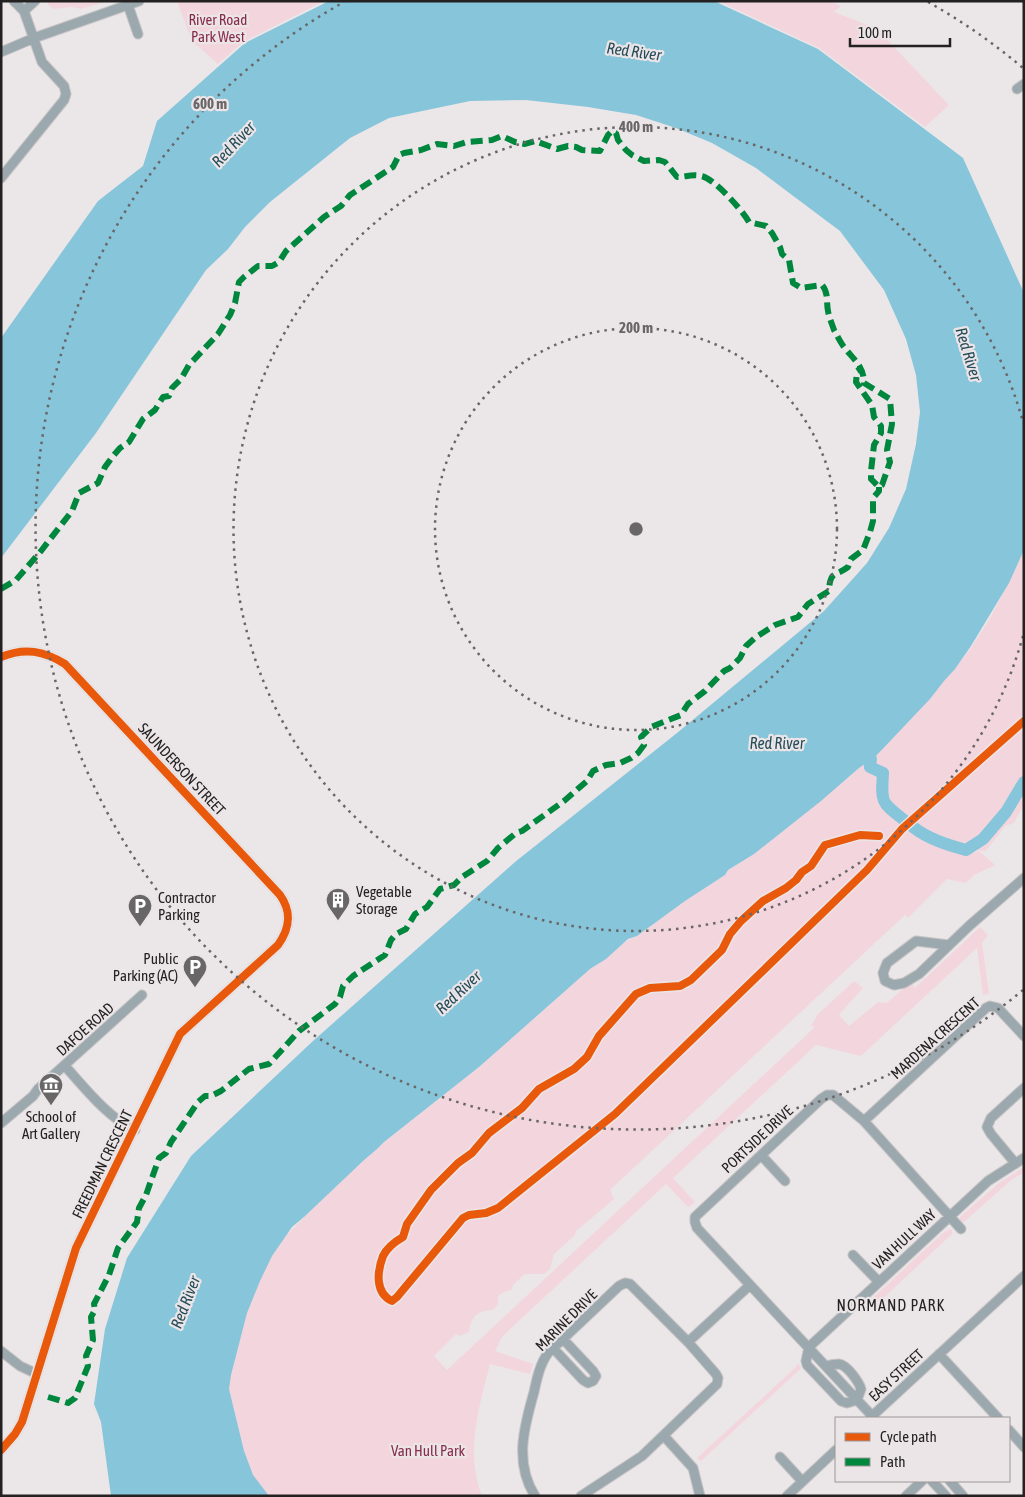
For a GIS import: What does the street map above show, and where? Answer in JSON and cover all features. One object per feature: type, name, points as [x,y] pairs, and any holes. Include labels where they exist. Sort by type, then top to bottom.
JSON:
[{"type":"street","points":[[1,178],[64,100],[66,94],[64,86],[42,62],[24,11],[14,1]]},
{"type":"street","points":[[24,11],[35,1]]},
{"type":"street","points":[[1,52],[34,38],[139,1]]},
{"type":"street","points":[[128,5],[138,34]]},
{"type":"street","name":"SAUNDERSON STREET","points":[[1,657],[16,652],[32,651],[44,653],[65,664],[74,672],[280,895],[286,904],[288,927]]},
{"type":"street","points":[[949,945],[916,941],[887,963],[883,973],[885,980],[894,985],[904,983],[919,974],[1024,878]]},
{"type":"street","name":"FREEDMAN CRESCENT","points":[[1,1450],[15,1434],[22,1422],[76,1248],[180,1034],[278,944],[288,927]]},
{"type":"street","name":"DAFOE ROAD","points":[[1,1123],[142,996]]},
{"type":"street","name":"MARDENA CRESCENT","points":[[864,1121],[986,1008],[990,1006],[998,1008],[1024,1036]]},
{"type":"street","points":[[64,1066],[109,1112],[134,1130]]},
{"type":"street","points":[[1015,1163],[987,1127],[991,1118],[1024,1088]]},
{"type":"street","name":"PORTSIDE DRIVE","points":[[871,1417],[809,1347],[697,1228],[695,1217],[820,1099],[827,1095],[833,1095],[864,1121],[961,1229]]},
{"type":"street","name":"DAFOE ROAD","points":[[1,1129],[23,1109],[25,1103]]},
{"type":"street","points":[[761,1155],[785,1181]]},
{"type":"street","name":"VAN HULL WAY","points":[[809,1347],[988,1181],[1024,1158]]},
{"type":"street","points":[[853,1255],[878,1282]]},
{"type":"street","name":"EASY STREET","points":[[873,1417],[1024,1276]]},
{"type":"street","name":"MARINE DRIVE","points":[[536,1496],[528,1482],[524,1469],[522,1441],[541,1364],[553,1348],[620,1286],[625,1283],[630,1284],[688,1342],[716,1374],[718,1378],[717,1384],[642,1456],[581,1496]]},
{"type":"street","points":[[688,1342],[750,1285]]},
{"type":"street","points":[[553,1348],[583,1380],[588,1383],[593,1381],[596,1376],[593,1371],[563,1339]]},
{"type":"street","points":[[809,1347],[807,1365],[841,1401],[847,1403],[857,1400],[861,1389],[858,1381],[840,1364],[826,1366]]},
{"type":"street","points":[[1,1351],[20,1366],[37,1374]]},
{"type":"street","name":"EASY STREET","points":[[939,1354],[997,1417]]},
{"type":"street","points":[[1010,1431],[1024,1447]]},
{"type":"street","points":[[664,1436],[693,1468],[700,1496]]},
{"type":"street","points":[[787,1496],[835,1451]]},
{"type":"street","points":[[780,1457],[802,1482]]},
{"type":"street","points":[[906,1496],[921,1482]]},
{"type":"street","points":[[933,1482],[946,1496]]},
{"type":"street","points":[[951,1482],[963,1496]]},
{"type":"green space","points":[[50,1],[108,1],[81,9],[72,7],[54,9],[47,4]]},
{"type":"green space","name":"River Road Park West","points":[[177,1],[324,1],[243,42],[218,64],[192,41]]},
{"type":"green space","points":[[718,1],[830,1],[841,6],[834,12],[877,29],[949,105],[925,127],[819,48]]},
{"type":"green space","name":"Van Hull Park","points":[[1024,550],[1024,804],[1014,823],[1005,826],[986,851],[975,850],[972,853],[979,851],[995,865],[974,875],[966,883],[947,879],[908,918],[905,915],[610,1190],[614,1199],[576,1231],[575,1235],[554,1254],[550,1269],[544,1274],[525,1274],[514,1284],[511,1290],[498,1296],[498,1304],[493,1310],[479,1313],[473,1318],[469,1332],[460,1336],[456,1334],[434,1356],[447,1370],[815,1027],[811,1026],[818,1014],[854,981],[863,988],[839,1015],[849,1026],[878,1002],[887,1003],[905,987],[908,978],[915,988],[980,927],[988,935],[982,943],[989,994],[983,995],[977,948],[861,1056],[816,1045],[673,1178],[695,1202],[688,1207],[666,1184],[507,1332],[495,1351],[533,1364],[530,1374],[490,1364],[478,1413],[474,1446],[477,1479],[482,1496],[256,1496],[222,1379],[231,1349],[274,1247],[349,1173],[384,1142],[479,1067],[590,969],[685,901],[725,875],[728,870],[754,853],[873,758],[930,694],[939,687],[970,650],[990,617]]},
{"type":"green space","points":[[1024,1167],[1024,1172],[1010,1181],[964,1222],[960,1221],[960,1217],[999,1183]]},
{"type":"green space","points":[[950,1229],[952,1234],[877,1304],[864,1306],[944,1232]]},
{"type":"green space","points":[[798,1363],[801,1368],[797,1372],[701,1461],[697,1458],[796,1367]]},
{"type":"water","name":"Red River","points":[[329,1],[714,1],[818,49],[963,158],[1024,293],[1024,550],[1009,583],[955,669],[930,699],[874,758],[859,768],[754,854],[728,870],[725,875],[637,936],[628,939],[606,959],[590,969],[479,1067],[384,1142],[292,1227],[272,1256],[247,1313],[229,1389],[244,1451],[253,1475],[269,1496],[111,1496],[101,1422],[94,1404],[105,1329],[127,1258],[191,1156],[313,1041],[515,862],[677,733],[824,611],[867,563],[889,528],[906,489],[916,444],[920,412],[916,375],[906,339],[884,290],[840,231],[756,168],[712,143],[676,128],[636,115],[588,107],[526,100],[470,101],[389,118],[350,138],[270,202],[245,227],[228,249],[206,270],[96,433],[1,558],[1,338],[98,201],[143,166],[157,121],[245,43]]},
{"type":"waterway","points":[[871,759],[870,767],[883,773],[882,790],[884,801],[904,820]]},
{"type":"waterway","points":[[913,827],[945,844],[966,850],[983,839],[1006,812],[1024,782]]},
{"type":"marked path","points":[[1,589],[16,580],[41,551],[72,511],[79,493],[98,483],[105,467],[113,456],[129,442],[143,419],[155,410],[163,397],[169,396],[172,388],[181,379],[189,365],[218,334],[235,303],[239,282],[258,266],[272,266],[279,262],[286,251],[324,217],[341,206],[350,195],[393,167],[399,155],[437,144],[454,146],[467,142],[492,140],[502,136],[515,142],[525,144],[535,141],[557,149],[568,146],[582,150],[600,151],[612,131],[616,133],[618,140],[632,155],[644,161],[659,160],[665,162],[677,177],[698,175],[713,182],[734,203],[749,222],[766,226],[772,233],[782,254],[789,260],[793,283],[801,288],[822,285],[826,291],[828,313],[834,330],[843,345],[854,359],[857,363],[860,367],[862,372],[864,377],[864,383],[890,399],[892,424],[887,450],[890,462],[882,485],[879,487],[871,479],[871,471],[874,445],[881,433],[881,426],[874,417],[872,405],[856,382],[857,371],[860,369],[860,366]]},
{"type":"marked path","points":[[48,1397],[68,1403],[75,1398],[88,1366],[86,1356],[93,1340],[91,1317],[95,1310],[94,1304],[109,1275],[118,1248],[137,1222],[139,1208],[146,1195],[159,1158],[166,1153],[171,1142],[198,1102],[205,1096],[211,1096],[221,1091],[249,1069],[269,1064],[299,1031],[335,1004],[340,997],[343,986],[353,976],[385,955],[391,940],[396,934],[406,929],[415,914],[427,907],[440,889],[454,885],[462,877],[487,861],[498,848],[516,833],[522,831],[564,801],[587,781],[593,771],[606,765],[620,763],[638,753],[644,745],[641,737],[651,727],[681,715],[688,704],[705,691],[724,671],[740,658],[746,646],[756,637],[775,625],[798,617],[808,604],[829,591],[832,577],[848,567],[851,559],[863,550],[873,521],[873,498],[879,491],[879,487]]},
{"type":"cycle path","points":[[1,657],[26,651],[42,653],[65,664],[280,895],[288,914],[287,926],[278,945],[180,1034],[76,1248],[22,1422],[15,1434],[1,1450]]},
{"type":"cycle path","points":[[879,836],[860,835],[825,845],[811,866],[802,872],[796,880],[763,901],[741,921],[730,934],[722,950],[691,980],[680,986],[650,988],[636,994],[599,1036],[587,1057],[574,1069],[539,1089],[522,1108],[489,1133],[472,1153],[458,1163],[431,1190],[407,1224],[403,1237],[392,1245],[383,1256],[379,1269],[379,1282],[386,1297],[392,1301],[397,1297],[463,1218],[469,1215],[486,1213],[498,1208],[615,1114],[867,870],[902,829],[1024,721]]},
{"type":"place","name":"Vegetable Storage","points":[[338,921]]},
{"type":"place","name":"Contractor Parking","points":[[140,927]]},
{"type":"place","name":"Public Parking (AC)","points":[[195,988]]},
{"type":"place","name":"School of Art Gallery","points":[[51,1106]]},
{"type":"district","name":"NORMAND PARK","points":[[891,1305]]}]
